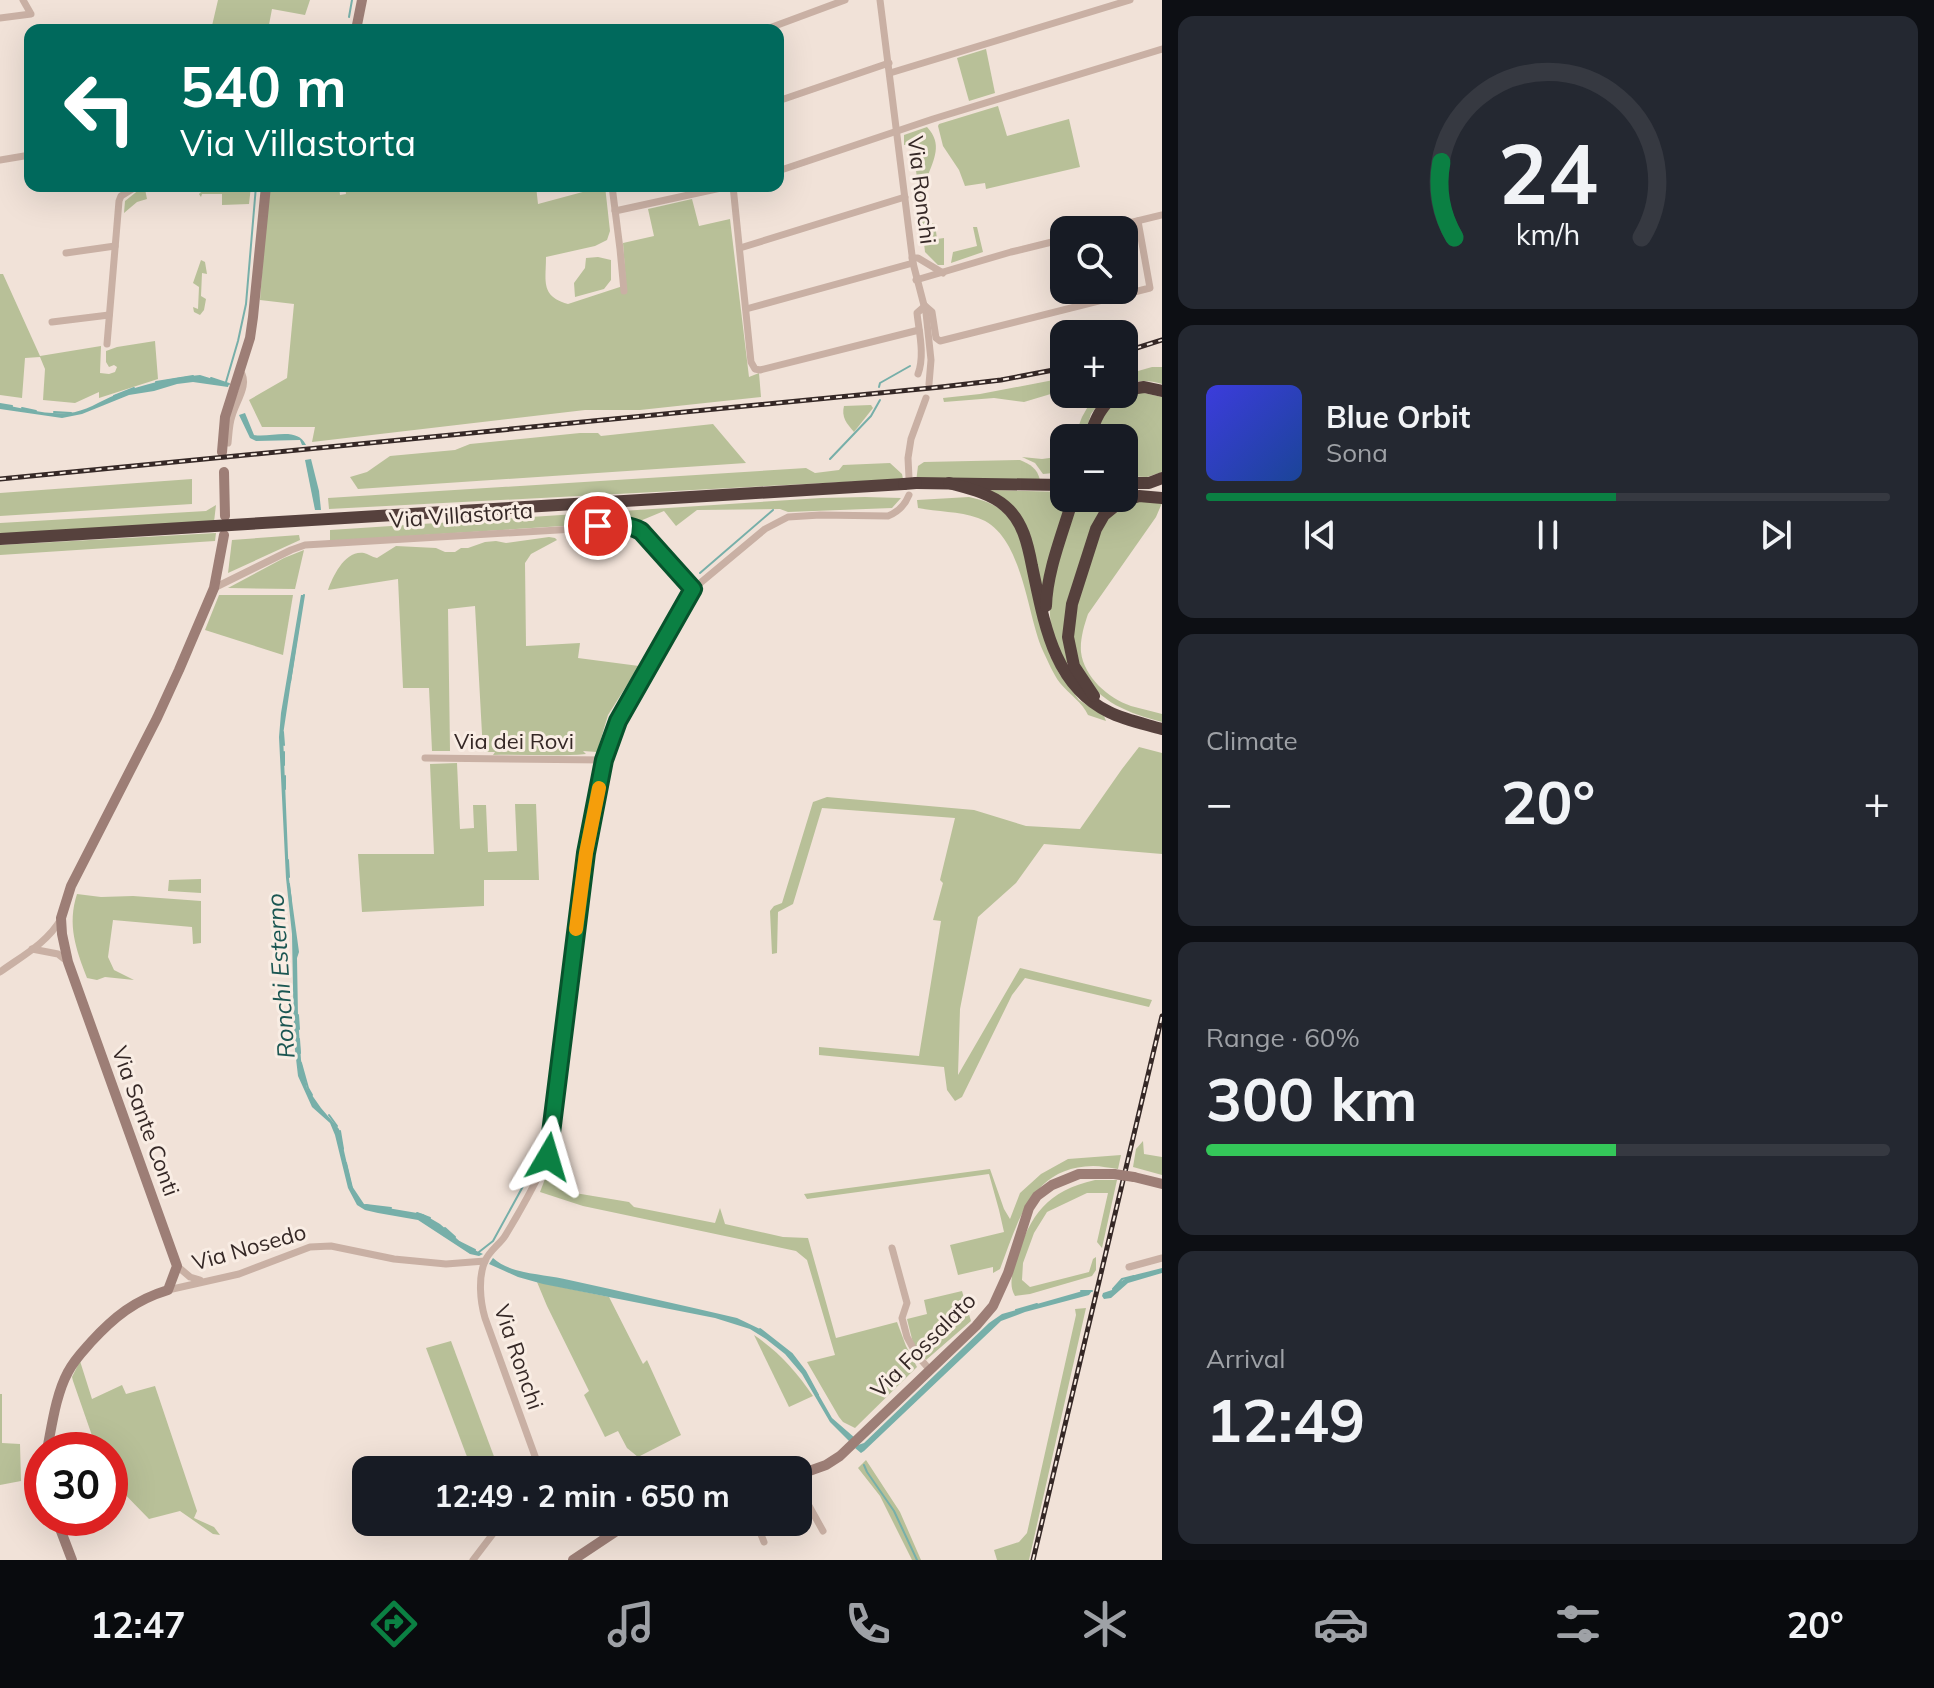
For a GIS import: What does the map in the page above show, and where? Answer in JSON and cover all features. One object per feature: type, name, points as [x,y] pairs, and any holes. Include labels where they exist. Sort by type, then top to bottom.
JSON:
[{"type":"highway","points":[[1138,388],[1162,391]]},
{"type":"highway","points":[[1138,484],[1162,478]]},
{"type":"highway","points":[[949,483],[994,499],[1016,517],[1028,548],[1049,637],[1067,677],[1084,695],[1111,713],[1162,729]]},
{"type":"highway","points":[[0,539],[910,485],[1050,485]]},
{"type":"highway","points":[[1138,489],[1162,495]]},
{"type":"highway","points":[[1145,725],[1112,710],[1095,696],[1074,666],[1068,637],[1070,612],[1096,529],[1104,515],[1120,502],[1139,496],[1162,495]]},
{"type":"highway","points":[[1049,637],[1047,592],[1069,512]]},
{"type":"street","points":[[0,18],[31,14],[23,0]]},
{"type":"street","points":[[357,24],[362,0]]},
{"type":"street","points":[[780,24],[845,0]]},
{"type":"street","name":"Via Ronchi","points":[[880,0],[913,260],[925,306],[931,360],[929,384]]},
{"type":"street","points":[[890,73],[1130,0]]},
{"type":"street","points":[[784,169],[1162,49]]},
{"type":"street","points":[[784,99],[889,63]]},
{"type":"street","points":[[0,160],[24,156]]},
{"type":"street","points":[[107,344],[118,212],[121,196],[127,192]]},
{"type":"street","points":[[225,448],[225,417],[250,338],[265,192]]},
{"type":"street","points":[[613,192],[624,291]]},
{"type":"street","points":[[615,211],[703,192]]},
{"type":"street","points":[[732,192],[751,362],[755,369],[919,330]]},
{"type":"street","points":[[740,248],[905,197]]},
{"type":"street","points":[[1138,291],[1150,288],[1138,221],[1162,215]]},
{"type":"street","points":[[916,280],[1050,243]]},
{"type":"street","points":[[66,253],[115,246]]},
{"type":"street","points":[[746,309],[918,258],[943,273]]},
{"type":"street","points":[[918,374],[922,355],[917,313],[925,306],[931,309],[940,341],[1086,304]]},
{"type":"street","points":[[52,322],[109,315]]},
{"type":"street","points":[[485,1261],[509,1230],[548,1157],[586,853],[604,760],[618,721],[693,589],[765,529],[788,517],[888,516],[903,506],[910,485],[908,458],[911,439],[926,398]]},
{"type":"street","points":[[224,472],[225,516]]},
{"type":"street","name":"Via Villastorta","points":[[214,588],[305,545],[633,526],[693,589]]},
{"type":"street","points":[[0,972],[54,931],[61,918],[71,886],[157,718],[214,588],[224,535]]},
{"type":"street","name":"Via dei Rovi","points":[[425,758],[604,760]]},
{"type":"street","name":"Via Sante Conti","points":[[61,918],[68,962],[177,1266]]},
{"type":"street","points":[[32,949],[58,954],[68,962]]},
{"type":"street","name":"Via Fossalato","points":[[812,1470],[840,1456],[993,1306],[1008,1273],[1029,1208],[1037,1196],[1067,1177],[1079,1174],[1114,1174],[1162,1184]]},
{"type":"street","name":"Via Nosedo","points":[[51,1432],[61,1388],[79,1355],[120,1313],[142,1300],[168,1290],[239,1274],[310,1247],[331,1246],[394,1259],[446,1264],[485,1261]]},
{"type":"street","points":[[892,1248],[907,1303],[902,1318],[907,1337],[929,1369]]},
{"type":"street","points":[[1129,1267],[1162,1258]]},
{"type":"street","name":"Via Ronchi","points":[[485,1261],[481,1303],[535,1456]]},
{"type":"street","points":[[177,1266],[190,1277],[202,1281]]},
{"type":"street","name":"Via Nosedo","points":[[168,1290],[177,1266]]},
{"type":"street","points":[[812,1511],[823,1531]]},
{"type":"street","points":[[63,1536],[72,1560]]},
{"type":"street","points":[[473,1560],[491,1536]]},
{"type":"street","points":[[573,1560],[609,1536]]},
{"type":"street","points":[[762,1536],[764,1542]]},
{"type":"green space","points":[[218,0],[310,0],[305,15],[272,9],[269,24],[212,24]]},
{"type":"green space","points":[[986,49],[995,93],[969,101],[957,58]]},
{"type":"green space","points":[[998,106],[1007,136],[1069,119],[1080,167],[986,189],[985,183],[965,186],[959,170],[943,146],[938,126]]},
{"type":"green space","points":[[927,127],[935,139],[936,152],[927,178],[917,179],[913,144],[904,145],[904,135]]},
{"type":"green space","points":[[917,184],[925,184],[930,223],[935,224],[937,239],[944,238],[944,265],[938,265],[925,252]]},
{"type":"green space","points":[[136,192],[146,192],[147,199],[137,202],[124,213],[125,201]]},
{"type":"green space","points":[[250,192],[249,204],[222,205],[222,194],[202,194],[201,197],[199,194]]},
{"type":"green space","points":[[268,192],[340,192],[340,195],[346,192],[537,192],[538,204],[583,192],[606,192],[610,231],[607,240],[595,246],[546,257],[546,286],[553,297],[568,304],[626,285],[623,243],[654,236],[648,209],[692,199],[699,226],[730,219],[749,377],[759,373],[761,397],[640,410],[585,410],[312,442],[315,427],[262,427],[249,400],[287,378],[294,304],[260,300]]},
{"type":"green space","points":[[973,227],[977,227],[983,252],[951,263],[953,252],[977,246]]},
{"type":"green space","points":[[586,258],[611,260],[611,280],[604,289],[575,297],[574,283],[585,268]]},
{"type":"green space","points":[[201,260],[205,262],[207,274],[202,273],[201,296],[206,299],[200,315],[194,312],[193,307],[198,309],[199,287],[193,283]]},
{"type":"green space","points":[[0,274],[3,274],[40,356],[101,346],[100,373],[109,374],[115,372],[117,367],[109,367],[106,351],[155,341],[158,379],[99,398],[99,392],[75,403],[43,400],[45,369],[40,357],[25,358],[22,398],[0,395]]},
{"type":"green space","points":[[1162,367],[1162,384],[1138,382],[1138,371]]},
{"type":"green space","points":[[1050,381],[1050,394],[1024,402],[994,398],[944,402],[943,398]]},
{"type":"green space","points":[[1138,392],[1162,397],[1162,472],[1147,477],[1138,477],[1138,424],[1100,424],[1109,408],[1138,408]]},
{"type":"green space","points":[[871,405],[873,408],[854,432],[844,417],[844,406]]},
{"type":"green space","points":[[1087,408],[1096,408],[1088,424],[1079,424]]},
{"type":"green space","points":[[713,424],[746,463],[358,489],[350,477],[367,472],[390,456],[455,450],[470,444],[580,433],[598,433],[601,436]]},
{"type":"green space","points":[[1022,457],[1050,458],[1050,473],[1043,474],[1035,463]]},
{"type":"green space","points":[[1020,460],[1033,467],[1040,480],[916,482],[918,466],[924,462]]},
{"type":"green space","points":[[890,463],[903,479],[329,509],[328,498],[806,468],[815,473],[839,470],[843,465]]},
{"type":"green space","points":[[192,479],[192,504],[0,516],[0,493]]},
{"type":"green space","points":[[986,490],[1050,492],[1050,512],[1064,512],[1043,590],[1025,530]]},
{"type":"green space","points":[[865,497],[901,498],[892,508],[788,512],[780,509],[697,510],[676,526],[664,511],[640,521],[330,541],[330,530]]},
{"type":"green space","points":[[969,497],[1005,513],[1019,534],[1050,656],[1079,700],[1104,716],[1106,721],[1088,715],[1055,676],[1037,635],[1014,557],[993,526],[971,516],[918,508],[917,500]]},
{"type":"green space","points":[[1138,502],[1162,503],[1156,517],[1088,614],[1081,652],[1092,678],[1106,692],[1131,706],[1162,714],[1162,722],[1116,705],[1097,691],[1080,667],[1073,639],[1081,589],[1104,525],[1115,512],[1138,512]]},
{"type":"green space","points":[[216,505],[214,522],[0,535],[0,523],[206,511]]},
{"type":"green space","points":[[1074,512],[1100,512],[1068,609],[1068,663],[1064,663],[1051,627],[1050,602]]},
{"type":"green space","points":[[216,533],[215,541],[0,555],[0,545]]},
{"type":"green space","points":[[299,535],[300,540],[228,573],[232,540]]},
{"type":"green space","points":[[549,537],[557,540],[531,554],[525,563],[526,646],[580,643],[578,658],[639,666],[608,715],[597,752],[493,755],[495,752],[483,752],[475,606],[448,609],[450,751],[432,751],[429,688],[403,688],[398,579],[328,590],[337,571],[357,553],[377,558],[396,546],[455,552],[485,542],[506,543]]},
{"type":"green space","points":[[304,550],[295,589],[228,588],[284,558]]},
{"type":"green space","points":[[219,595],[293,595],[283,655],[205,630]]},
{"type":"green space","points":[[1139,747],[1162,753],[1162,854],[1044,844],[1016,883],[978,917],[960,1009],[958,1075],[1020,968],[1152,1000],[1149,1007],[1025,978],[1012,995],[962,1097],[955,1101],[947,1090],[944,1067],[819,1055],[819,1047],[919,1056],[941,921],[933,920],[955,818],[822,808],[793,904],[778,912],[777,953],[772,954],[770,911],[782,903],[813,802],[827,797],[974,810],[1026,826],[1080,829]]},
{"type":"green space","points":[[457,763],[460,829],[474,828],[473,805],[486,805],[488,852],[517,851],[515,804],[536,804],[539,880],[484,880],[484,906],[362,912],[358,854],[434,854],[430,764]]},
{"type":"green space","points":[[201,879],[201,893],[168,891],[169,880]]},
{"type":"green space","points":[[77,894],[201,901],[201,943],[193,944],[192,927],[113,920],[108,957],[114,970],[134,980],[87,978],[76,947],[73,927]]},
{"type":"green space","points":[[1143,1141],[1144,1154],[1162,1157],[1162,1175],[1133,1167],[1136,1149]]},
{"type":"green space","points":[[1121,1155],[1118,1169],[1093,1166],[1072,1169],[1055,1176],[1041,1187],[1021,1216],[1000,1269],[993,1273],[993,1267],[958,1275],[950,1245],[1004,1232],[989,1174],[807,1199],[804,1194],[990,1169],[1010,1219],[1020,1193],[1041,1174],[1068,1159]]},
{"type":"green space","points":[[545,1179],[569,1192],[629,1202],[634,1207],[715,1223],[720,1208],[725,1224],[783,1237],[808,1238],[836,1338],[897,1322],[917,1367],[855,1428],[843,1422],[807,1362],[835,1355],[807,1260],[796,1251],[583,1206],[540,1192]]},
{"type":"green space","points":[[1095,1180],[1117,1180],[1102,1248],[1097,1242],[1108,1193],[1087,1193],[1047,1212],[1034,1233],[1023,1263],[1022,1280],[1030,1287],[1089,1272],[1096,1257],[1096,1270],[1092,1276],[1015,1296],[1011,1283],[1014,1269],[1021,1244],[1034,1218],[1064,1191]]},
{"type":"green space","points":[[537,1282],[609,1297],[643,1364],[647,1360],[681,1435],[640,1456],[627,1448],[618,1431],[605,1437],[584,1395],[589,1391]]},
{"type":"green space","points":[[962,1291],[971,1321],[926,1360],[913,1343],[907,1319],[927,1314],[924,1300]]},
{"type":"green space","points":[[1086,1308],[1029,1560],[997,1560],[994,1550],[1019,1542],[1027,1533],[1075,1309]]},
{"type":"green space","points":[[754,1335],[786,1362],[813,1396],[789,1407]]},
{"type":"green space","points":[[451,1341],[494,1456],[467,1456],[426,1348]]},
{"type":"green space","points":[[80,1361],[92,1399],[122,1385],[126,1394],[155,1386],[197,1511],[194,1518],[214,1527],[220,1535],[213,1534],[180,1511],[149,1519],[128,1497],[128,1432],[91,1432],[72,1377]]},
{"type":"green space","points":[[0,1394],[2,1443],[20,1444],[21,1481],[0,1485]]},
{"type":"green space","points":[[866,1460],[900,1512],[921,1560],[912,1560],[880,1496],[858,1468]]},
{"type":"water","points":[[200,375],[229,384],[228,387],[193,382],[177,384],[129,395],[82,414],[62,418],[0,409],[0,404],[43,412],[74,412],[136,388]]},
{"type":"water","points":[[245,413],[254,435],[290,434],[302,439],[306,445],[302,445],[300,440],[256,441],[250,438],[239,415]]},
{"type":"water","points":[[311,459],[321,510],[315,510],[305,460]]},
{"type":"water","points":[[301,595],[304,595],[283,735],[289,879],[299,952],[298,1017],[301,1060],[307,1088],[339,1129],[352,1186],[364,1204],[423,1214],[464,1245],[483,1254],[479,1256],[470,1254],[418,1220],[365,1210],[357,1205],[348,1188],[330,1123],[312,1107],[298,1076],[279,737]]},
{"type":"water","points":[[493,1258],[519,1271],[737,1318],[762,1330],[792,1354],[832,1418],[855,1438],[850,1442],[830,1422],[802,1374],[785,1354],[750,1329],[715,1318],[543,1284],[489,1264]]},
{"type":"water","points":[[1162,1268],[1162,1273],[1128,1283],[1111,1298],[1104,1299],[1102,1296],[1128,1278]]},
{"type":"water","points":[[1086,1290],[1092,1291],[1089,1295],[1001,1321],[864,1451],[861,1453],[855,1448],[1002,1314]]},
{"type":"waterway","name":"Ronchi Esterno","points":[[349,17],[352,0]]},
{"type":"waterway","name":"Ronchi Esterno","points":[[226,382],[246,304],[255,192]]},
{"type":"waterway","points":[[879,387],[880,383],[910,366]]},
{"type":"waterway","points":[[156,382],[193,376]]},
{"type":"waterway","points":[[211,378],[229,384]]},
{"type":"waterway","points":[[114,396],[134,388]]},
{"type":"waterway","points":[[830,459],[871,416],[880,400]]},
{"type":"waterway","points":[[0,404],[12,406]]},
{"type":"waterway","points":[[22,408],[36,411]]},
{"type":"waterway","points":[[54,412],[71,413]]},
{"type":"waterway","points":[[700,573],[773,510]]},
{"type":"waterway","name":"Ronchi Esterno","points":[[290,682],[304,595]]},
{"type":"waterway","points":[[658,643],[677,607]]},
{"type":"waterway","points":[[601,751],[611,721],[636,674]]},
{"type":"waterway","name":"Ronchi Esterno","points":[[283,732],[284,745]]},
{"type":"waterway","name":"Ronchi Esterno","points":[[284,752],[284,765]]},
{"type":"waterway","name":"Ronchi Esterno","points":[[285,776],[285,789]]},
{"type":"waterway","name":"Ronchi Esterno","points":[[288,860],[289,877]]},
{"type":"waterway","name":"Ronchi Esterno","points":[[289,884],[291,901]]},
{"type":"waterway","points":[[479,1252],[493,1241],[544,1148],[572,905]]},
{"type":"waterway","name":"Ronchi Esterno","points":[[298,1015],[299,1029]]},
{"type":"waterway","name":"Ronchi Esterno","points":[[299,1039],[300,1053]]},
{"type":"waterway","name":"Ronchi Esterno","points":[[301,1063],[312,1095]]},
{"type":"waterway","name":"Ronchi Esterno","points":[[329,1115],[337,1126]]},
{"type":"waterway","name":"Ronchi Esterno","points":[[340,1131],[343,1149]]},
{"type":"waterway","name":"Ronchi Esterno","points":[[346,1163],[352,1188]]},
{"type":"waterway","name":"Ronchi Esterno","points":[[366,1205],[391,1208]]},
{"type":"waterway","name":"Ronchi Esterno","points":[[417,1213],[430,1218]]},
{"type":"waterway","name":"Ronchi Esterno","points":[[445,1228],[455,1237]]},
{"type":"waterway","name":"Ronchi Esterno","points":[[459,1242],[475,1250]]},
{"type":"waterway","name":"Ronchi Esterno","points":[[1113,1289],[1122,1279],[1134,1276]]},
{"type":"waterway","name":"Ronchi Esterno","points":[[1081,1291],[1092,1291]]},
{"type":"waterway","name":"Ronchi Esterno","points":[[1016,1310],[1037,1304]]},
{"type":"waterway","name":"Ronchi Esterno","points":[[760,1329],[792,1354],[818,1395]]},
{"type":"waterway","points":[[864,1465],[894,1511],[917,1560]]},
{"type":"railway","points":[[1138,348],[1162,340]]},
{"type":"railway","points":[[0,479],[941,387],[1050,371]]},
{"type":"railway","points":[[1033,1560],[1162,1016]]},
{"type":"slow traffic","points":[[576,929],[599,788]]},
{"type":"route","points":[[548,1157],[586,853],[604,760],[632,694],[693,589],[641,531],[633,526],[598,526]]}]
